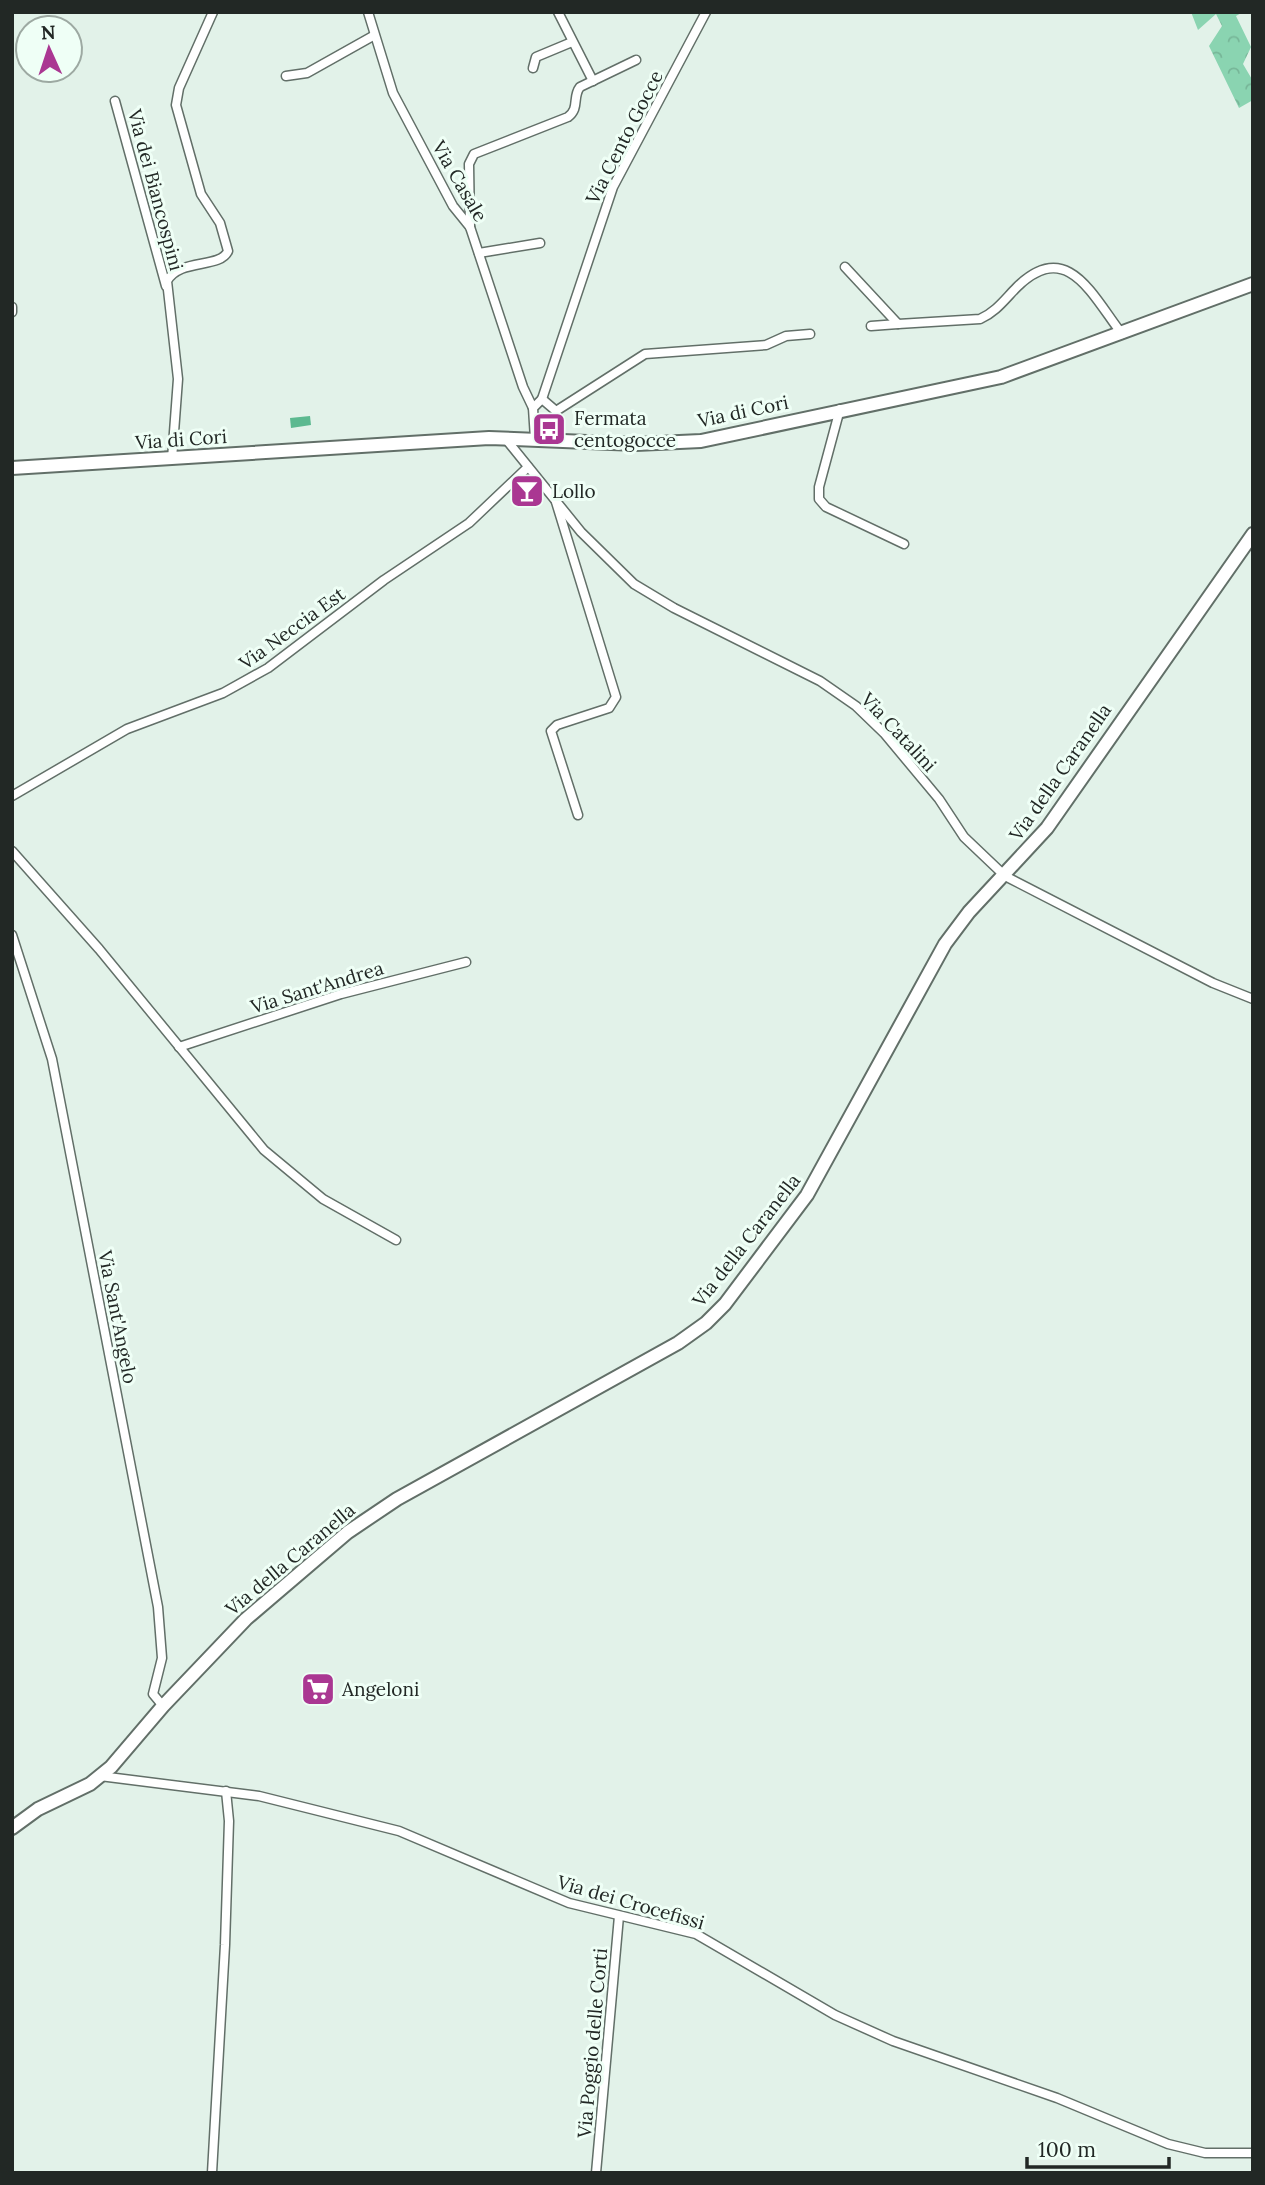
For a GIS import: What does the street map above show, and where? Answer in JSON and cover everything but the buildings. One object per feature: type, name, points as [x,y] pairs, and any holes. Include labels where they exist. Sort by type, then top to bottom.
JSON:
[{"type":"main road","name":"Via di Cori","points":[[12,468],[505,438],[636,444],[686,443],[991,379],[1122,334],[1253,284]]},
{"type":"main road","name":"Via della Caranella","points":[[15,1823],[100,1776],[257,1608],[360,1523],[421,1485],[678,1343],[710,1320],[754,1267],[812,1186],[939,954],[970,912],[1047,828],[1253,534]]},
{"type":"street","name":"Via dei Biancospini","points":[[166,286],[176,270],[222,258],[227,254],[220,223],[201,194],[176,105],[179,88],[213,12]]},
{"type":"street","name":"Via Casale","points":[[368,12],[373,36],[393,93],[450,201],[470,227],[533,408],[535,439]]},
{"type":"street","points":[[558,12],[593,81]]},
{"type":"street","name":"Via Cento Gocce","points":[[542,399],[612,187],[706,12]]},
{"type":"street","points":[[286,76],[307,73],[373,36]]},
{"type":"street","points":[[533,68],[536,57],[572,43]]},
{"type":"street","points":[[470,227],[472,156],[569,117],[575,110],[578,89],[636,60]]},
{"type":"street","name":"Via dei Biancospini","points":[[115,101],[166,286],[178,379],[172,460]]},
{"type":"street","points":[[479,253],[540,243]]},
{"type":"street","points":[[871,326],[980,319],[992,313],[1032,273],[1052,266],[1077,276],[1122,334]]},
{"type":"street","points":[[845,267],[898,324]]},
{"type":"street","points":[[556,411],[645,354],[763,345],[786,336],[810,334]]},
{"type":"street","points":[[533,408],[542,399],[556,411]]},
{"type":"street","points":[[840,410],[818,499],[826,507],[904,544]]},
{"type":"street","points":[[555,441],[556,411]]},
{"type":"street","name":"Via Catalini","points":[[505,438],[605,558],[639,588],[820,681],[850,701],[905,758],[945,806],[964,837],[1005,876],[1251,1002]]},
{"type":"street","name":"Via Neccia Est","points":[[12,796],[127,729],[217,695],[268,668],[384,580],[469,523],[528,467]]},
{"type":"street","points":[[555,500],[616,697],[609,708],[557,725],[551,731],[578,816]]},
{"type":"street","points":[[12,850],[244,1128],[276,1162],[323,1199],[396,1240]]},
{"type":"street","name":"Via Sant'Angelo","points":[[12,935],[54,1066],[158,1607],[162,1658],[153,1694],[163,1706]]},
{"type":"street","name":"Via Sant'Andrea","points":[[179,1047],[341,994],[466,962]]},
{"type":"street","name":"Via dei Crocefissi","points":[[100,1776],[285,1801],[399,1831],[557,1899],[692,1933],[872,2033],[1057,2098],[1147,2137],[1205,2153],[1253,2153]]},
{"type":"street","points":[[212,2173],[225,1945],[229,1821],[226,1791]]},
{"type":"street","name":"Via Poggio delle Corti","points":[[596,2173],[619,1916]]},
{"type":"green space","points":[[1191,12],[1243,12],[1236,16],[1251,47],[1243,64],[1253,81],[1253,100],[1239,108],[1209,46],[1222,26],[1216,14],[1198,30]]},
{"type":"shaded area","points":[[310,416],[311,425],[291,428],[290,418]]},
{"type":"place","name":"Fermata centogocce","points":[[549,429]]},
{"type":"place","name":"Lollo","points":[[527,491]]},
{"type":"place","name":"Angeloni","points":[[318,1689]]}]
